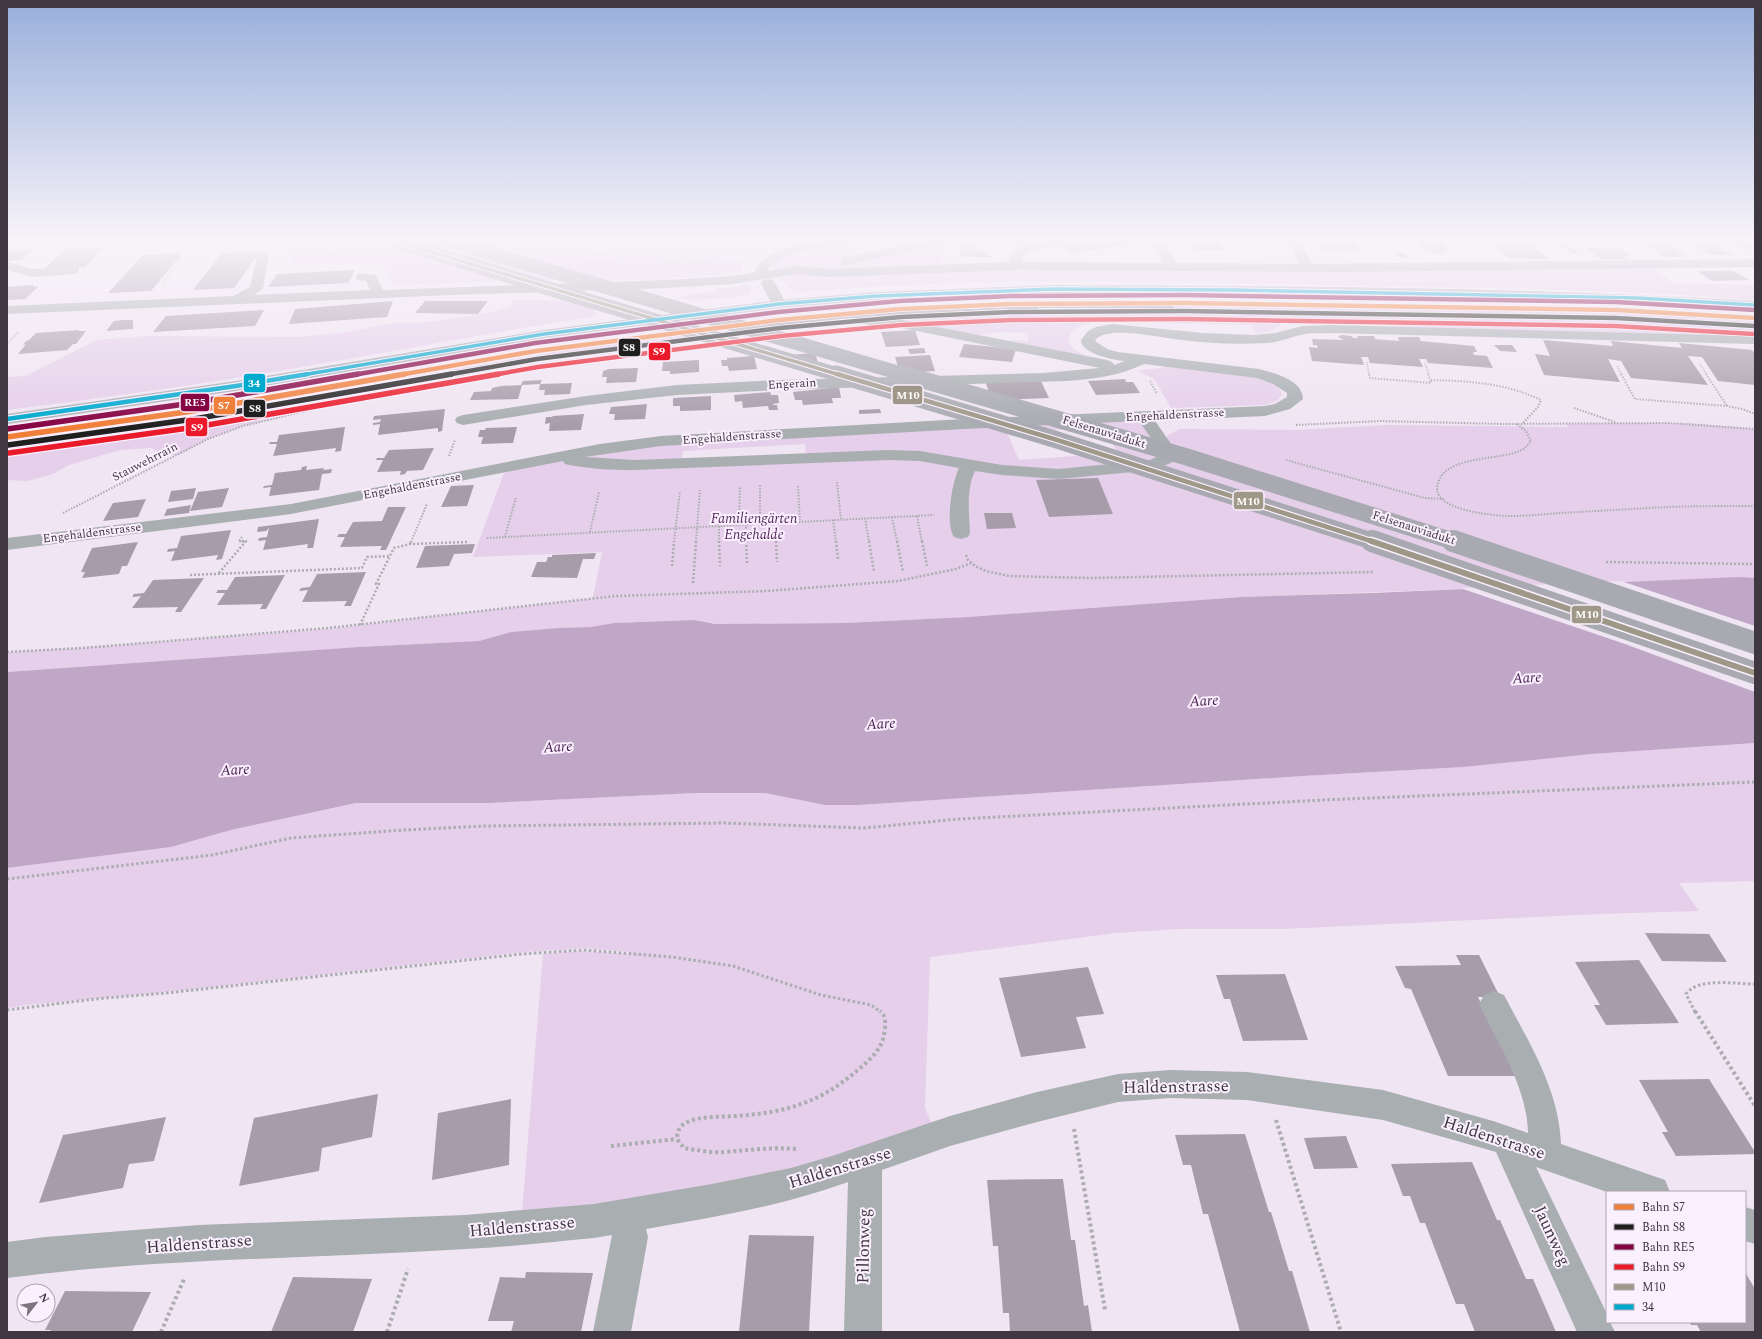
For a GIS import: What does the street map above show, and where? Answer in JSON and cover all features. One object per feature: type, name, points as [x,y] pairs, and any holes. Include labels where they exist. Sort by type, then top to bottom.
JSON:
[{"type":"highway","name":"Felsenauviadukt","points":[[597,303],[928,401],[1218,490],[1537,596],[1755,673]]},
{"type":"highway","name":"Felsenauviadukt","points":[[662,303],[1187,457],[1453,540],[1755,643]]},
{"type":"main road","points":[[7,419],[236,386],[544,334],[784,303]]},
{"type":"main road","points":[[1728,303],[1755,305]]},
{"type":"street","points":[[7,310],[171,303]]},
{"type":"street","points":[[858,320],[902,324],[1122,368]]},
{"type":"street","points":[[1136,330],[1138,327],[1145,325],[1251,329]]},
{"type":"street","points":[[1142,359],[1102,352],[1091,346],[1088,340],[1091,334],[1116,329],[1218,338],[1267,339],[1304,330],[1332,329],[1755,340]]},
{"type":"street","name":"Engerain","points":[[464,420],[600,398],[682,389],[1091,374],[1122,368],[1142,359]]},
{"type":"street","name":"Engehaldenstrasse","points":[[7,544],[291,509],[566,455],[661,441],[1279,409],[1288,405],[1295,399],[1295,392],[1280,381],[1259,374],[1142,359]]},
{"type":"street","points":[[566,455],[569,460],[574,462],[635,465],[889,455],[920,456],[1008,471],[1059,474],[1154,465],[1167,458],[1166,448],[1144,416]]},
{"type":"street","points":[[960,533],[960,491],[964,473],[969,465]]},
{"type":"street","points":[[1494,1004],[1534,1086],[1540,1103],[1543,1117],[1545,1154]]},
{"type":"street","name":"Haldenstrasse","points":[[7,1260],[45,1255],[199,1243],[465,1232],[594,1221],[712,1202],[814,1178],[950,1131],[1063,1101],[1118,1088],[1170,1084],[1270,1088],[1383,1105],[1464,1127],[1651,1191]]},
{"type":"street","name":"Jaunweg","points":[[1507,1141],[1596,1332]]},
{"type":"street","name":"Pillonweg","points":[[863,1332],[865,1161]]},
{"type":"street","points":[[612,1332],[630,1237],[627,1216]]},
{"type":"path","name":"Stauwehrrain","points":[[73,508],[208,439],[243,426],[337,404],[407,384],[579,352],[653,344]]},
{"type":"path","points":[[1367,362],[1370,378],[1431,383],[1425,363]]},
{"type":"path","points":[[1700,364],[1727,406]]},
{"type":"path","points":[[1616,366],[1634,399],[1727,406],[1742,409],[1755,414]]},
{"type":"path","points":[[1430,380],[1494,384],[1531,394],[1541,400],[1538,407],[1522,423]]},
{"type":"path","points":[[1574,408],[1618,423]]},
{"type":"path","points":[[1290,426],[1380,421],[1516,424],[1690,423],[1755,428]]},
{"type":"path","points":[[1516,424],[1526,431],[1531,441],[1524,449],[1509,454],[1462,463],[1448,469],[1440,478],[1436,486],[1438,494],[1452,505],[1469,510],[1489,514],[1513,516],[1669,506],[1755,506]]},
{"type":"path","points":[[448,459],[457,436]]},
{"type":"path","points":[[1283,459],[1425,498],[1444,500]]},
{"type":"path","points":[[837,482],[841,520]]},
{"type":"path","points":[[760,485],[760,524]]},
{"type":"path","points":[[739,525],[740,486]]},
{"type":"path","points":[[798,486],[800,522]]},
{"type":"path","points":[[672,566],[680,490]]},
{"type":"path","points":[[693,583],[696,527],[700,490]]},
{"type":"path","points":[[590,532],[599,492]]},
{"type":"path","points":[[505,537],[516,497]]},
{"type":"path","points":[[410,544],[430,498]]},
{"type":"path","points":[[487,538],[960,513]]},
{"type":"path","points":[[917,516],[927,566]]},
{"type":"path","points":[[892,517],[903,572]]},
{"type":"path","points":[[865,518],[874,572]]},
{"type":"path","points":[[832,520],[838,559]]},
{"type":"path","points":[[776,523],[777,562]]},
{"type":"path","points":[[746,524],[747,563]]},
{"type":"path","points":[[719,526],[720,566]]},
{"type":"path","points":[[219,573],[246,541],[239,541],[242,537]]},
{"type":"path","points":[[360,625],[379,584],[376,584],[394,548],[410,544],[467,542]]},
{"type":"path","points":[[190,574],[362,568],[367,557],[390,556]]},
{"type":"path","points":[[7,652],[360,625],[615,596],[767,591],[898,581],[949,571],[971,563],[986,571],[1009,576]]},
{"type":"path","points":[[7,879],[212,855],[291,838],[397,830],[485,826],[716,823],[864,828],[959,820],[1292,802],[1755,782]]},
{"type":"path","points":[[7,1010],[80,1001],[166,994],[522,954],[584,950],[679,958],[733,966],[821,995],[871,1005],[882,1014],[886,1028],[881,1045],[866,1063],[843,1082],[824,1094],[789,1109],[754,1115],[691,1120],[682,1125],[677,1131],[677,1140],[684,1148],[703,1151],[723,1152],[773,1146],[797,1149],[814,1178]]},
{"type":"path","points":[[1755,984],[1702,983],[1690,988],[1686,994],[1690,1004],[1755,1106]]},
{"type":"path","points":[[1270,1088],[1275,1117],[1341,1332]]},
{"type":"path","points":[[1063,1101],[1073,1118],[1105,1310]]},
{"type":"path","points":[[611,1146],[677,1140]]},
{"type":"path","points":[[387,1332],[418,1234]]},
{"type":"path","points":[[161,1332],[199,1243]]},
{"type":"green space","points":[[512,303],[591,303],[597,316],[235,378],[144,392],[7,410],[7,377],[25,376],[97,340],[146,336],[300,337],[340,333],[395,323],[419,323],[470,316],[496,311],[511,306]]},
{"type":"green space","points":[[1173,305],[1464,309],[1682,316],[1755,321],[1755,340],[1397,331],[1391,322],[1279,319],[1281,325],[1278,327],[1266,332],[1255,333],[1252,325],[1103,321],[1092,322],[1078,327],[1070,334],[1068,340],[1072,346],[1076,351],[1088,357],[1004,340],[1028,341],[1027,333],[1002,332],[973,336],[878,318],[1039,311],[1038,309],[1174,308]]},
{"type":"green space","points":[[718,331],[726,333],[578,352],[400,385],[344,402],[243,426],[208,439],[179,455],[165,455],[151,448],[120,450],[69,465],[53,474],[28,481],[7,480],[7,442],[276,403],[370,384],[555,352]]},
{"type":"green space","points":[[1165,367],[1210,370],[1248,376],[1264,380],[1276,386],[1282,394],[1278,400],[1265,405],[1171,408],[1154,379],[1138,371]]},
{"type":"green space","name":"Familiengärten Engehalde","points":[[1141,415],[1165,447],[1153,464],[1035,474],[1154,465],[1167,447],[1167,436],[1179,429],[1296,430],[1387,425],[1568,427],[1566,424],[1691,423],[1755,429],[1755,578],[1241,597],[968,617],[844,623],[715,624],[694,620],[614,623],[591,627],[511,632],[479,641],[358,647],[7,672],[7,652],[83,648],[328,629],[615,596],[683,594],[615,595],[593,598],[602,552],[473,557],[504,473],[502,467],[600,449]],"holes":[[[1103,427],[1118,453],[1019,460],[1007,433]],[[805,444],[806,458],[942,459],[681,463],[683,451]]]},
{"type":"green space","points":[[1755,743],[1755,881],[1679,883],[1699,911],[1598,914],[1283,929],[1180,929],[1116,933],[930,957],[925,1108],[936,1134],[864,1159],[521,1225],[543,954],[583,951],[628,954],[630,952],[585,948],[523,952],[166,992],[7,1008],[7,868],[171,847],[231,830],[356,803],[490,803],[695,793],[765,793],[825,805],[859,805],[1464,767],[1592,754]]},
{"type":"water","name":"Aare","points":[[1739,577],[1755,578],[1755,743],[1592,754],[1464,767],[859,805],[825,805],[765,793],[695,793],[490,803],[356,803],[231,830],[171,847],[7,868],[7,672],[358,647],[479,641],[511,632],[591,627],[614,623],[694,620],[715,624],[844,623],[968,617],[1241,597],[1373,593]]},
{"type":"pier","points":[[1621,581],[1755,626],[1755,692],[1625,644],[1460,588]]},
{"type":"building","points":[[363,303],[392,303],[387,317],[289,324],[295,309]]},
{"type":"building","points":[[423,303],[486,303],[478,314],[415,313]]},
{"type":"building","points":[[1076,305],[1173,305],[1174,308],[1038,308],[1039,311],[1007,311],[1007,309],[859,317],[764,327],[762,324],[901,311]]},
{"type":"building","points":[[264,310],[255,326],[153,332],[166,316]]},
{"type":"building","points":[[133,320],[133,329],[106,331],[114,321]]},
{"type":"building","points":[[79,330],[78,331],[86,331],[76,344],[73,344],[67,350],[18,354],[26,344],[23,345],[26,341],[36,333]]},
{"type":"building","points":[[915,330],[920,345],[886,347],[881,332]]},
{"type":"building","points":[[1341,335],[1352,336],[1353,338],[1358,338],[1357,336],[1374,336],[1375,339],[1399,341],[1398,337],[1419,337],[1421,341],[1474,346],[1477,352],[1473,352],[1474,355],[1487,356],[1493,368],[1428,363],[1426,359],[1419,359],[1423,367],[1370,363],[1368,357],[1361,357],[1364,365],[1312,361],[1309,347],[1318,348],[1317,345],[1313,345],[1312,339],[1344,340],[1338,337]]},
{"type":"building","points":[[1543,340],[1613,346],[1611,341],[1682,348],[1679,343],[1752,350],[1755,353],[1755,385],[1718,381],[1702,357],[1688,356],[1708,385],[1631,378],[1621,361],[1608,359],[1620,382],[1544,375],[1535,354],[1550,356]]},
{"type":"building","points":[[964,344],[1016,349],[1012,362],[959,357]]},
{"type":"building","points":[[1494,345],[1512,345],[1517,352],[1500,351]]},
{"type":"building","points":[[924,348],[926,353],[910,354],[908,349]]},
{"type":"building","points":[[815,353],[819,366],[791,368],[788,355]]},
{"type":"building","points":[[930,355],[935,371],[900,373],[895,357]]},
{"type":"building","points":[[754,356],[757,369],[729,371],[728,366],[722,366],[721,360],[727,360],[727,358]]},
{"type":"building","points":[[699,360],[699,372],[670,374],[670,371],[662,371],[663,362]]},
{"type":"building","points":[[638,368],[636,382],[606,383],[607,377],[602,377],[603,371],[609,369]]},
{"type":"building","points":[[1040,379],[1049,398],[992,400],[985,381]]},
{"type":"building","points":[[1125,379],[1126,382],[1133,382],[1140,393],[1096,395],[1088,381]]},
{"type":"building","points":[[542,380],[540,384],[521,385],[523,381]]},
{"type":"building","points":[[572,383],[570,394],[544,395],[545,390],[539,390],[540,384]]},
{"type":"building","points":[[522,385],[518,399],[470,400],[474,392],[491,391],[492,388],[501,386]]},
{"type":"building","points":[[839,387],[841,398],[832,398],[833,403],[803,405],[802,400],[795,400],[793,392]]},
{"type":"building","points":[[770,392],[771,395],[778,395],[779,403],[773,405],[777,405],[778,410],[769,410],[768,406],[743,408],[742,401],[735,402],[734,395]]},
{"type":"building","points":[[711,396],[711,410],[680,411],[680,406],[673,406],[673,398]]},
{"type":"building","points":[[647,404],[645,419],[614,420],[615,414],[609,414],[611,407]]},
{"type":"building","points":[[445,409],[442,431],[438,432],[438,428],[378,435],[380,424],[373,425],[373,423],[380,422],[381,419],[373,420],[374,416]]},
{"type":"building","points":[[880,409],[881,413],[859,414],[859,410]]},
{"type":"building","points":[[584,414],[581,430],[549,431],[550,423],[545,424],[546,417]]},
{"type":"building","points":[[345,427],[341,451],[335,452],[336,448],[273,456],[277,444],[269,444],[270,442],[277,442],[279,435]]},
{"type":"building","points":[[517,427],[513,443],[481,444],[483,437],[478,437],[480,430],[485,430],[486,428]]},
{"type":"building","points":[[434,448],[423,470],[407,471],[405,474],[400,475],[401,471],[377,472],[383,460],[376,460],[377,458],[384,458],[389,450]]},
{"type":"building","points":[[307,466],[306,470],[324,468],[323,470],[332,469],[331,473],[322,474],[319,490],[269,496],[271,487],[263,488],[264,486],[272,485],[275,473],[301,470],[302,467]]},
{"type":"building","points":[[1098,478],[1113,514],[1049,517],[1036,480]]},
{"type":"building","points":[[474,485],[467,506],[441,507],[451,486]]},
{"type":"building","points":[[196,488],[193,499],[168,502],[171,491]]},
{"type":"building","points":[[229,488],[222,507],[190,511],[198,492]]},
{"type":"building","points":[[146,499],[138,517],[103,521],[113,503]]},
{"type":"building","points":[[191,505],[189,513],[164,516],[167,509]]},
{"type":"building","points":[[388,507],[406,507],[386,550],[380,550],[382,546],[340,547],[345,537],[337,537],[339,534],[346,534],[353,522],[382,521]]},
{"type":"building","points":[[984,513],[1012,513],[1016,528],[987,529]]},
{"type":"building","points":[[319,519],[313,548],[307,548],[308,544],[263,550],[266,540],[258,541],[259,538],[267,537],[269,528],[266,531],[257,532],[258,527]]},
{"type":"building","points":[[231,530],[222,559],[216,560],[218,555],[171,561],[175,551],[167,552],[168,549],[177,548],[181,536]]},
{"type":"building","points":[[138,542],[127,566],[122,566],[119,574],[82,578],[85,572],[81,572],[92,548]]},
{"type":"building","points":[[475,544],[472,553],[454,554],[449,566],[416,568],[425,546]]},
{"type":"building","points":[[596,553],[594,559],[583,559],[577,578],[531,577],[537,562],[546,562],[548,557],[552,557],[552,555]]},
{"type":"building","points":[[366,572],[351,606],[344,606],[347,601],[302,602],[308,590],[299,591],[301,588],[310,587],[317,574]]},
{"type":"building","points":[[285,575],[266,609],[260,609],[263,604],[217,605],[225,593],[216,593],[218,590],[227,590],[235,577]]},
{"type":"building","points":[[204,578],[181,612],[175,612],[178,607],[132,608],[141,596],[132,597],[134,594],[144,593],[153,580]]},
{"type":"building","points":[[1645,933],[1709,934],[1727,962],[1662,961]]},
{"type":"building","points":[[1456,955],[1479,955],[1500,997],[1478,997],[1516,1076],[1448,1076],[1411,989],[1405,988],[1395,966],[1461,965]]},
{"type":"building","points":[[1639,960],[1679,1023],[1606,1025],[1594,1005],[1600,1005],[1575,962]]},
{"type":"building","points":[[1088,967],[1104,1014],[1076,1017],[1086,1048],[1021,1057],[999,978]]},
{"type":"building","points":[[1285,974],[1308,1040],[1243,1041],[1230,999],[1224,999],[1216,975]]},
{"type":"building","points":[[1709,1079],[1755,1154],[1676,1156],[1662,1132],[1668,1132],[1639,1080]]},
{"type":"building","points":[[378,1094],[372,1137],[322,1148],[319,1171],[239,1186],[254,1118]]},
{"type":"building","points":[[511,1099],[509,1165],[432,1180],[438,1113]]},
{"type":"building","points":[[166,1117],[154,1161],[129,1164],[123,1188],[39,1203],[63,1135]]},
{"type":"building","points":[[1245,1134],[1289,1271],[1292,1271],[1310,1332],[1240,1332],[1208,1214],[1203,1214],[1191,1165],[1183,1165],[1175,1135]]},
{"type":"building","points":[[1346,1136],[1358,1168],[1314,1169],[1304,1138]]},
{"type":"building","points":[[1472,1162],[1497,1220],[1500,1220],[1526,1279],[1533,1279],[1556,1332],[1475,1332],[1464,1304],[1456,1304],[1425,1223],[1420,1223],[1410,1196],[1403,1196],[1391,1164]]},
{"type":"building","points":[[1063,1179],[1071,1240],[1075,1240],[1084,1306],[1088,1305],[1092,1332],[1010,1332],[1009,1313],[1003,1313],[998,1246],[993,1246],[987,1180]]},
{"type":"building","points":[[749,1235],[814,1236],[809,1332],[739,1332]]},
{"type":"building","points":[[526,1272],[593,1273],[581,1332],[511,1332],[514,1321],[488,1321],[500,1277],[525,1278]]},
{"type":"building","points":[[1746,1274],[1755,1289],[1755,1332],[1701,1332],[1697,1325],[1691,1325],[1690,1323],[1746,1323]]},
{"type":"building","points":[[293,1277],[372,1279],[353,1332],[271,1332]]},
{"type":"building","points":[[65,1291],[151,1292],[132,1332],[50,1332],[51,1330],[45,1330],[49,1323],[56,1323],[56,1309]]},
{"type":"rail line","name":"RE5","points":[[7,429],[192,403],[535,343],[778,312],[872,303]]},
{"type":"rail line","name":"S7","points":[[7,437],[193,411],[536,351],[779,320],[900,309],[1011,304],[1100,303]]},
{"type":"rail line","name":"S7","points":[[1215,303],[1616,310],[1755,318]]},
{"type":"rail line","name":"RE5","points":[[1642,303],[1755,310]]},
{"type":"rail line","name":"S8","points":[[8,445],[194,419],[537,359],[780,328],[901,317],[1011,312],[1185,311],[1616,318],[1755,326]]},
{"type":"rail line","name":"S9","points":[[9,453],[196,427],[538,367],[781,336],[901,325],[1011,320],[1185,319],[1615,326],[1754,334]]},
{"type":"transit line","name":"M10","points":[[599,303],[972,414],[1230,495],[1581,612],[1755,673]]},
{"type":"transit line","name":"34","points":[[7,419],[236,386],[544,334],[785,303]]},
{"type":"transit line","name":"34","points":[[1730,303],[1755,305]]}]
